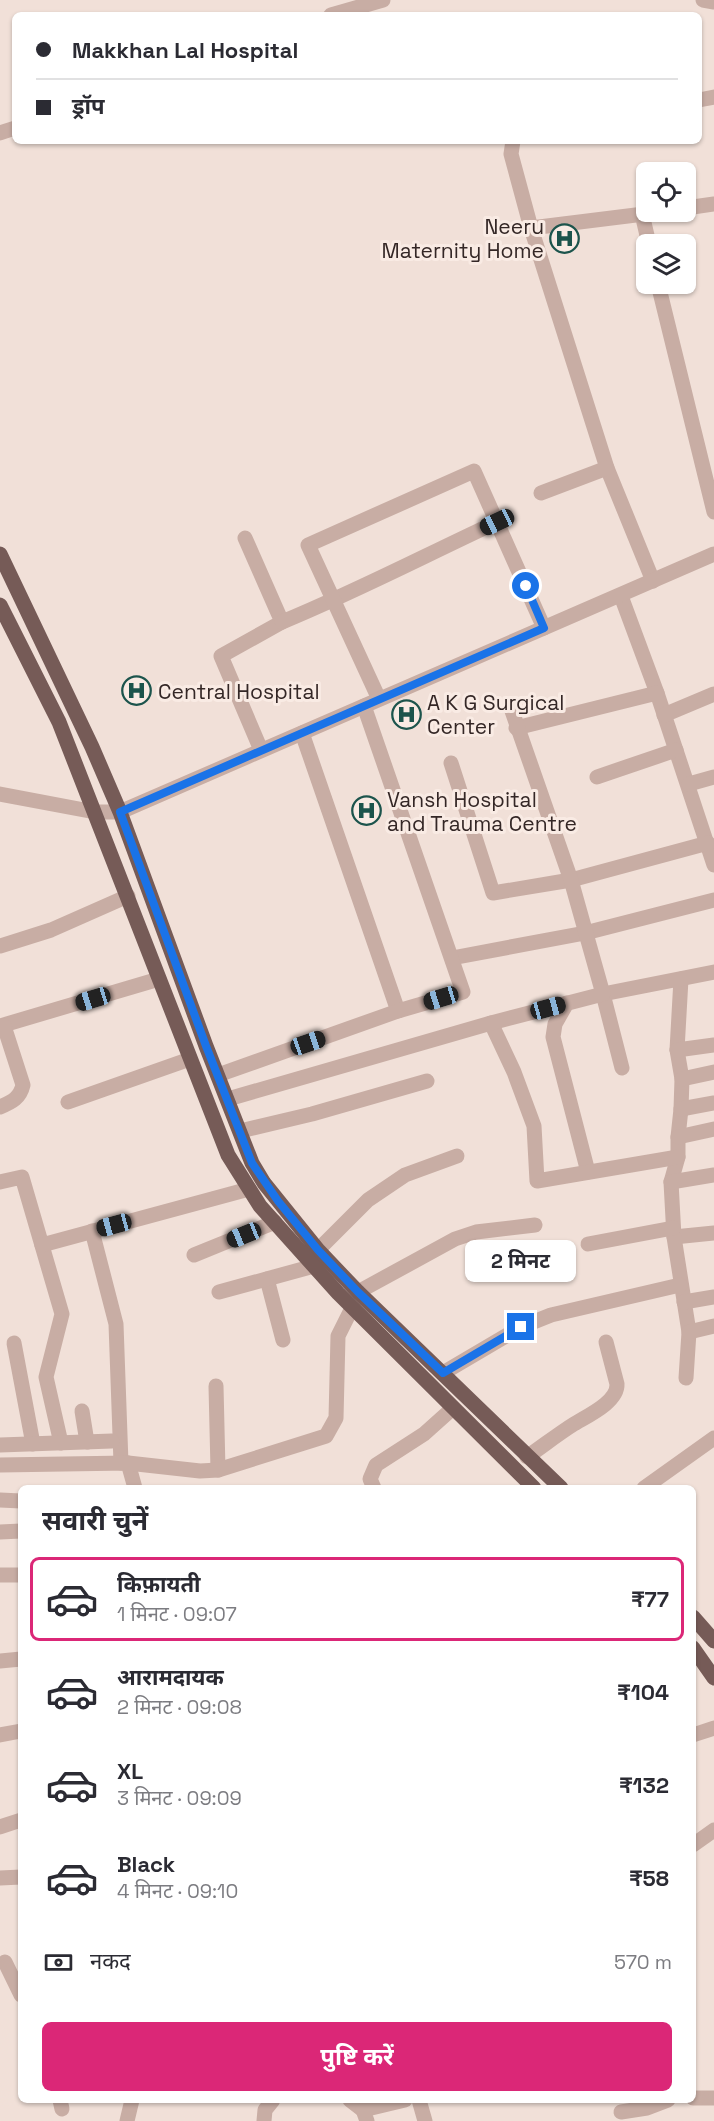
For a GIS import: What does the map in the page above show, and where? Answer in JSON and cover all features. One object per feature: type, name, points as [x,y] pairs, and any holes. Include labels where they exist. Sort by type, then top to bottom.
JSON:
[{"type":"main road","points":[[0,554],[92,747],[120,812],[252,1163],[264,1182],[318,1250],[358,1292],[558,1485]]},
{"type":"main road","points":[[0,605],[59,722],[228,1155],[260,1206],[314,1266],[354,1309],[531,1485]]},
{"type":"main road","points":[[696,1620],[714,1641]]},
{"type":"main road","points":[[696,1652],[714,1678]]},
{"type":"street","points":[[341,12],[381,0]]},
{"type":"street","points":[[703,0],[714,2]]},
{"type":"street","points":[[513,144],[511,154],[531,228],[607,468],[654,581]]},
{"type":"street","points":[[696,207],[714,204]]},
{"type":"street","points":[[531,228],[636,215]]},
{"type":"street","points":[[660,294],[714,512]]},
{"type":"street","points":[[698,452],[714,446]]},
{"type":"street","points":[[541,493],[607,468]]},
{"type":"street","points":[[379,699],[308,545],[474,471],[544,628]]},
{"type":"street","points":[[261,750],[221,656],[282,621],[334,601],[400,567],[497,522]]},
{"type":"street","points":[[245,538],[282,621]]},
{"type":"street","points":[[0,794],[95,812],[120,812],[714,554]]},
{"type":"street","points":[[621,596],[689,784],[714,864]]},
{"type":"street","points":[[516,728],[657,693]]},
{"type":"street","points":[[664,715],[714,694]]},
{"type":"street","points":[[218,1075],[398,1011],[463,992],[364,706]]},
{"type":"street","points":[[512,711],[516,728],[572,880],[622,1068]]},
{"type":"street","points":[[302,733],[398,1011]]},
{"type":"street","points":[[597,777],[676,750]]},
{"type":"street","points":[[451,763],[493,893],[572,880],[708,843]]},
{"type":"street","points":[[689,784],[714,777]]},
{"type":"street","points":[[0,946],[51,930],[128,896]]},
{"type":"street","points":[[452,958],[585,933],[714,900]]},
{"type":"street","points":[[228,1099],[491,1023],[603,994],[714,972]]},
{"type":"street","points":[[0,1107],[15,1100],[21,1094],[23,1085],[2,1026],[159,979]]},
{"type":"street","points":[[681,979],[677,1050],[682,1079],[681,1109],[678,1157],[671,1182],[673,1232],[689,1332],[686,1378]]},
{"type":"street","points":[[567,1004],[555,1024],[553,1037],[588,1173]]},
{"type":"street","points":[[491,1023],[514,1072],[534,1126],[537,1181],[678,1157]]},
{"type":"street","points":[[677,1050],[714,1045]]},
{"type":"street","points":[[68,1102],[190,1059]]},
{"type":"street","points":[[682,1079],[714,1072]]},
{"type":"street","points":[[240,1131],[312,1114],[427,1081]]},
{"type":"street","points":[[681,1109],[714,1103]]},
{"type":"street","points":[[678,1137],[714,1129]]},
{"type":"street","points":[[318,1250],[368,1200],[405,1174],[457,1155]]},
{"type":"street","points":[[671,1182],[714,1175]]},
{"type":"street","points":[[0,1182],[22,1177],[62,1314],[46,1377],[61,1443]]},
{"type":"street","points":[[42,1245],[249,1189]]},
{"type":"street","points":[[194,1255],[275,1222]]},
{"type":"street","points":[[358,1292],[455,1239],[476,1232],[535,1225]]},
{"type":"street","points":[[92,1231],[116,1324],[125,1463],[134,1485]]},
{"type":"street","points":[[588,1244],[673,1232],[714,1233]]},
{"type":"street","points":[[219,1292],[314,1266]]},
{"type":"street","points":[[267,1279],[283,1340]]},
{"type":"street","points":[[443,1373],[521,1327],[551,1315],[680,1285]]},
{"type":"street","points":[[684,1302],[714,1297]]},
{"type":"street","points":[[0,1464],[125,1463],[200,1471],[218,1470],[326,1436],[336,1418],[338,1336],[350,1312],[354,1309]]},
{"type":"street","points":[[689,1332],[714,1326]]},
{"type":"street","points":[[527,1457],[598,1411],[614,1395],[618,1389],[606,1342]]},
{"type":"street","points":[[14,1343],[33,1444]]},
{"type":"street","points":[[216,1386],[218,1470]]},
{"type":"street","points":[[373,1485],[370,1479],[376,1465],[424,1434],[453,1407]]},
{"type":"street","points":[[82,1411],[87,1442]]},
{"type":"street","points":[[648,1485],[714,1438]]},
{"type":"street","points":[[0,1445],[112,1441]]},
{"type":"street","points":[[0,1500],[18,1501]]},
{"type":"street","points":[[0,1532],[18,1531]]},
{"type":"street","points":[[0,1575],[18,1575]]},
{"type":"street","points":[[0,1661],[18,1659]]},
{"type":"street","points":[[696,1734],[714,1728]]},
{"type":"street","points":[[0,1735],[18,1732]]},
{"type":"street","points":[[1,1826],[18,1821]]},
{"type":"street","points":[[696,1843],[714,1830]]},
{"type":"street","points":[[0,1878],[18,1877]]},
{"type":"street","points":[[18,1960],[2,1963],[18,1990]]},
{"type":"street","points":[[696,2098],[714,2098]]},
{"type":"street","points":[[127,2121],[131,2103]]},
{"type":"street","points":[[264,2121],[265,2110],[271,2103]]},
{"type":"street","points":[[353,2103],[365,2116],[398,2103]]},
{"type":"street","points":[[420,2103],[425,2121]]},
{"type":"street","points":[[621,2111],[647,2108],[660,2103]]},
{"type":"place","name":"Neeru Maternity Home","points":[[565,238]]},
{"type":"place","name":"Central Hospital","points":[[137,691]]},
{"type":"place","name":"A K G Surgical Center","points":[[406,714]]},
{"type":"place","name":"Vansh Hospital and Trauma Centre","points":[[366,811]]},
{"type":"route","points":[[521,1327],[443,1373],[358,1292],[318,1250],[278,1201],[252,1163],[206,1046],[120,812],[544,628],[526,586]]}]
